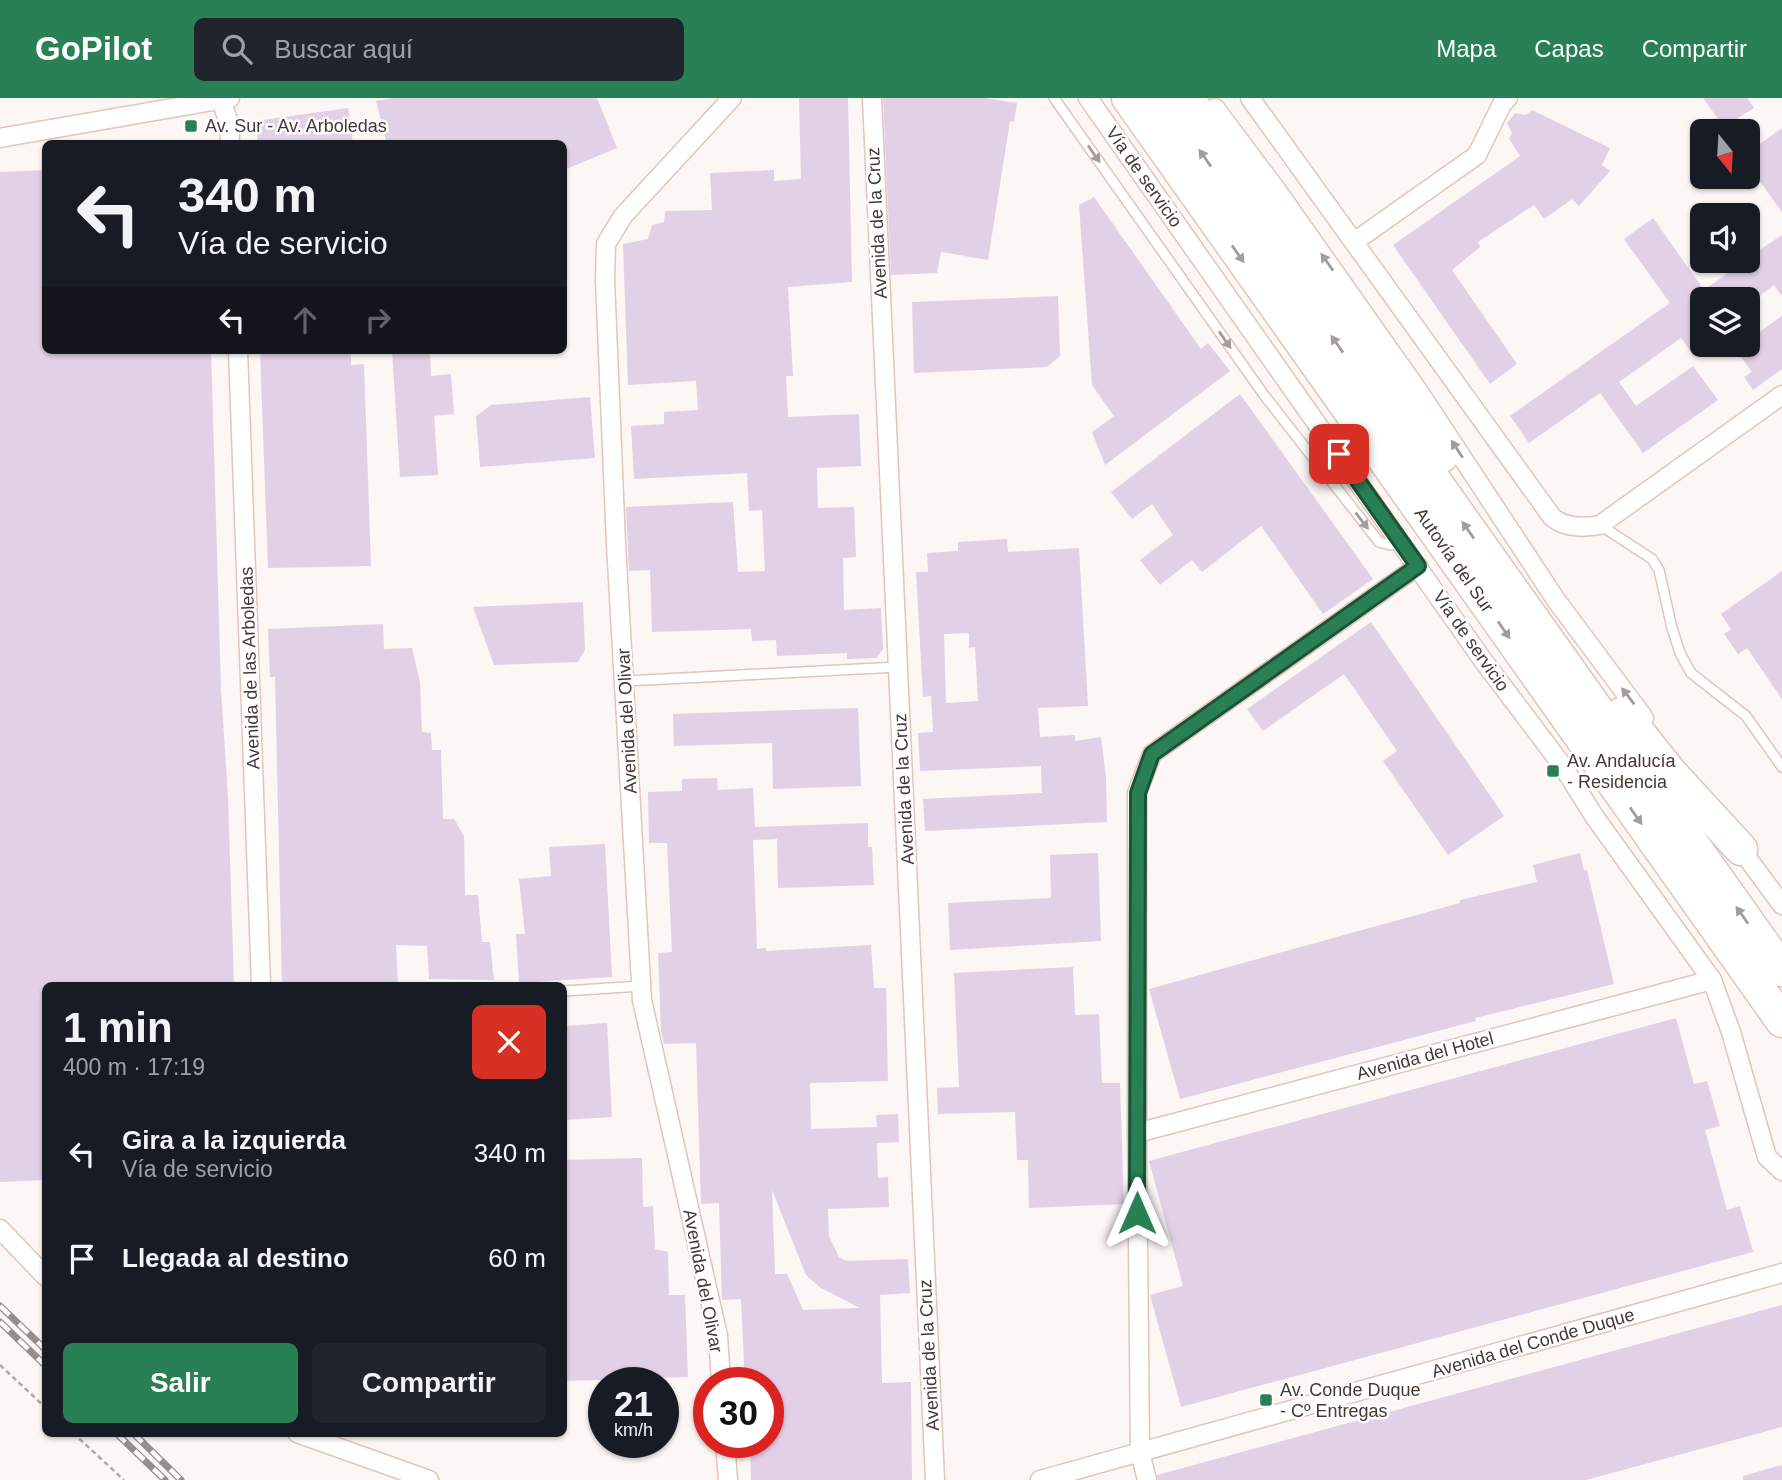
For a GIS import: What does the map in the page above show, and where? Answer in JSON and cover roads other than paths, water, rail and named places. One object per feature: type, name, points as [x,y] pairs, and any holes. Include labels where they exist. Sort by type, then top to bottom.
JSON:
[{"type":"highway","name":"Autovía del Sur","points":[[1128,98],[1782,1021]]},
{"type":"highway","name":"Autovía del Sur","points":[[1163,98],[1782,970]]},
{"type":"highway","points":[[1203,101],[1229,152],[1620,711],[1670,772],[1741,849]]},
{"type":"street","name":"Avenida del Olivar","points":[[720,1367],[718,1336],[642,1000],[615,516],[606,244],[623,216],[732,98]]},
{"type":"street","name":"Avenida de la Cruz","points":[[872,98],[935,1480]]},
{"type":"street","name":"Vía de servicio","points":[[1088,98],[1482,659],[1562,765],[1594,816],[1712,980],[1731,1032],[1767,1157],[1782,1171]]},
{"type":"street","points":[[1250,98],[1552,517],[1560,524],[1586,527],[1600,525],[1782,395]]},
{"type":"street","points":[[1354,242],[1477,155],[1502,104],[1508,98]]},
{"type":"street","points":[[0,138],[225,99],[230,140]]},
{"type":"street","name":"Avenida de las Arboledas","points":[[238,354],[261,982]]},
{"type":"street","points":[[1147,1480],[1140,1452],[1138,793],[1152,754],[1418,566]]},
{"type":"street","points":[[1741,849],[1782,905]]},
{"type":"street","name":"Avenida del Hotel","points":[[1137,1133],[1712,980]]},
{"type":"street","points":[[0,1229],[42,1273]]},
{"type":"street","name":"Avenida del Conde Duque","points":[[1041,1480],[1782,1273]]},
{"type":"street","points":[[308,1437],[429,1480]]},
{"type":"street","points":[[726,1458],[728,1480]]},
{"type":"lane","points":[[1055,98],[1264,394],[1313,458],[1379,542],[1390,545],[1402,543]]},
{"type":"lane","points":[[1600,525],[1652,559],[1660,570],[1672,628],[1680,653],[1691,673],[1746,716],[1782,767]]},
{"type":"lane","points":[[625,681],[898,667]]},
{"type":"lane","points":[[567,991],[641,986]]},
{"type":"railway","points":[[0,1306],[42,1346]]},
{"type":"railway","points":[[0,1322],[42,1362]]},
{"type":"railway","points":[[120,1437],[165,1480]]},
{"type":"railway","points":[[137,1437],[181,1480]]},
{"type":"place","name":"Av. Sur - Av. Arboledas","points":[[191,126]]},
{"type":"place","name":"Av. Andalucía - Residencia","points":[[1553,771]]},
{"type":"place","name":"Av. Conde Duque - Cº Entregas","points":[[1266,1400]]}]
